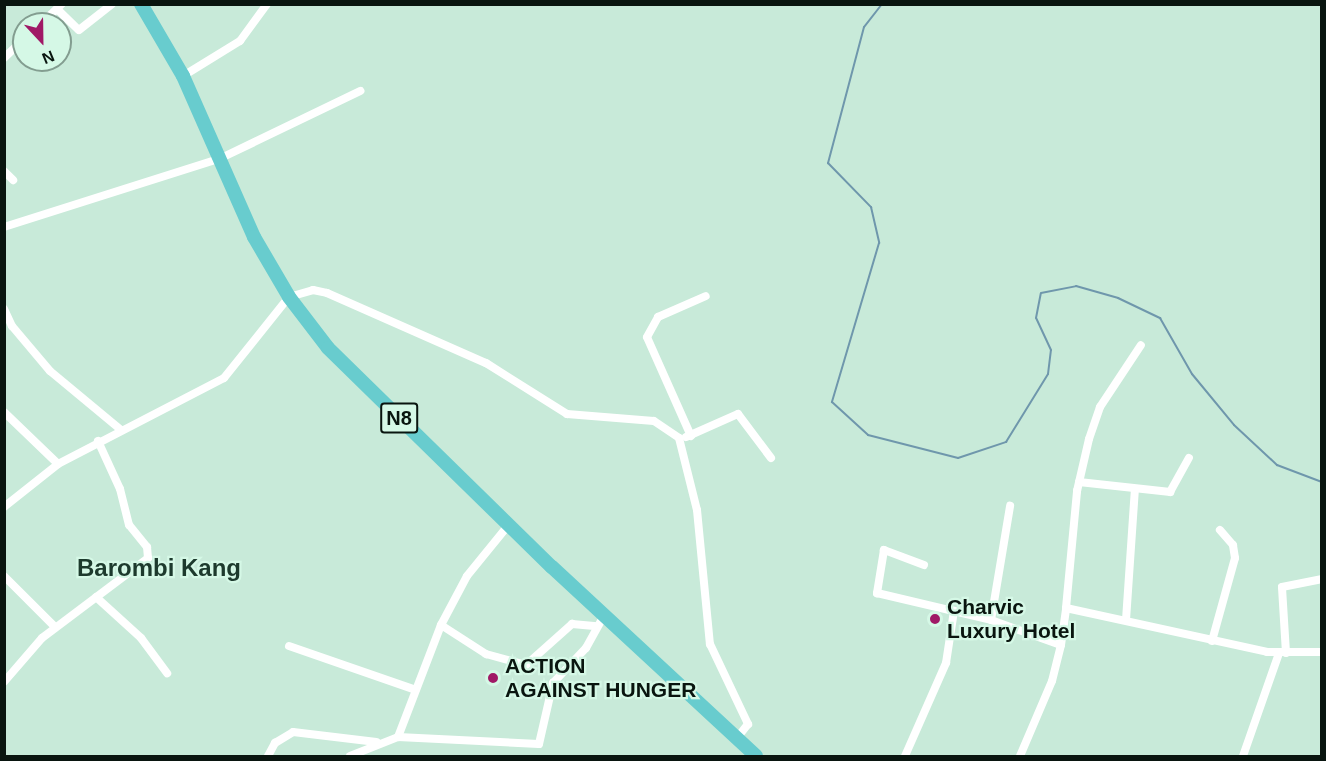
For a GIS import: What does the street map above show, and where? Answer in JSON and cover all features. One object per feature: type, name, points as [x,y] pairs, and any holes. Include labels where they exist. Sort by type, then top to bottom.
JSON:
[{"type":"highway","name":"N8","points":[[141,4],[183,76],[254,237],[289,297],[349,372],[510,523],[600,620],[738,737],[756,756]]},
{"type":"street","points":[[59,7],[79,30],[112,4]]},
{"type":"street","points":[[183,76],[240,41],[267,4]]},
{"type":"street","points":[[4,226],[219,159],[360,91]]},
{"type":"street","points":[[4,171],[13,180]]},
{"type":"street","points":[[4,507],[58,464],[98,441],[224,378],[289,297],[313,290],[327,293],[486,363],[567,414],[654,421],[679,438],[686,450],[697,510],[706,627],[720,672],[748,724],[738,737]]},
{"type":"street","points":[[691,436],[647,337],[658,317],[706,296]]},
{"type":"street","points":[[4,309],[12,326],[50,371],[121,430]]},
{"type":"street","points":[[1020,756],[1052,681],[1061,645],[1079,482],[1100,407],[1141,345]]},
{"type":"street","points":[[4,412],[58,464]]},
{"type":"street","points":[[679,438],[691,436],[738,414],[771,458]]},
{"type":"street","points":[[4,682],[54,627],[96,597],[149,553],[129,525],[120,489],[98,441]]},
{"type":"street","points":[[1079,482],[1170,492],[1189,458]]},
{"type":"street","points":[[1126,620],[1135,489]]},
{"type":"street","points":[[991,620],[1010,506]]},
{"type":"street","points":[[398,737],[441,625],[467,576],[510,523]]},
{"type":"street","points":[[1212,641],[1235,558],[1233,544],[1220,530]]},
{"type":"street","points":[[924,565],[884,550],[877,593],[991,620],[1061,645]]},
{"type":"street","points":[[4,576],[54,627]]},
{"type":"street","points":[[1243,756],[1282,653],[1282,587],[1322,579]]},
{"type":"street","points":[[96,597],[141,638],[167,673]]},
{"type":"street","points":[[1066,608],[1212,641],[1282,653],[1322,652]]},
{"type":"street","points":[[904,756],[946,663],[954,611]]},
{"type":"street","points":[[441,625],[486,654],[526,665],[572,624],[600,620]]},
{"type":"street","points":[[350,756],[380,742],[398,737],[539,744],[553,683],[586,648],[600,620]]},
{"type":"street","points":[[289,646],[416,690]]},
{"type":"street","points":[[268,756],[275,744],[293,732],[380,742]]},
{"type":"waterway","points":[[882,4],[864,27],[828,163],[871,207],[879,243],[832,402],[868,435],[958,458],[1006,442],[1048,374],[1051,350],[1036,318],[1041,293],[1076,286],[1118,298],[1160,318],[1192,374],[1234,425],[1277,465],[1322,482]]},
{"type":"place","name":"Charvic Luxury Hotel","points":[[935,619]]},
{"type":"place","name":"ACTION AGAINST HUNGER","points":[[493,678]]},
{"type":"district","name":"Barombi Kang","points":[[159,568]]}]
